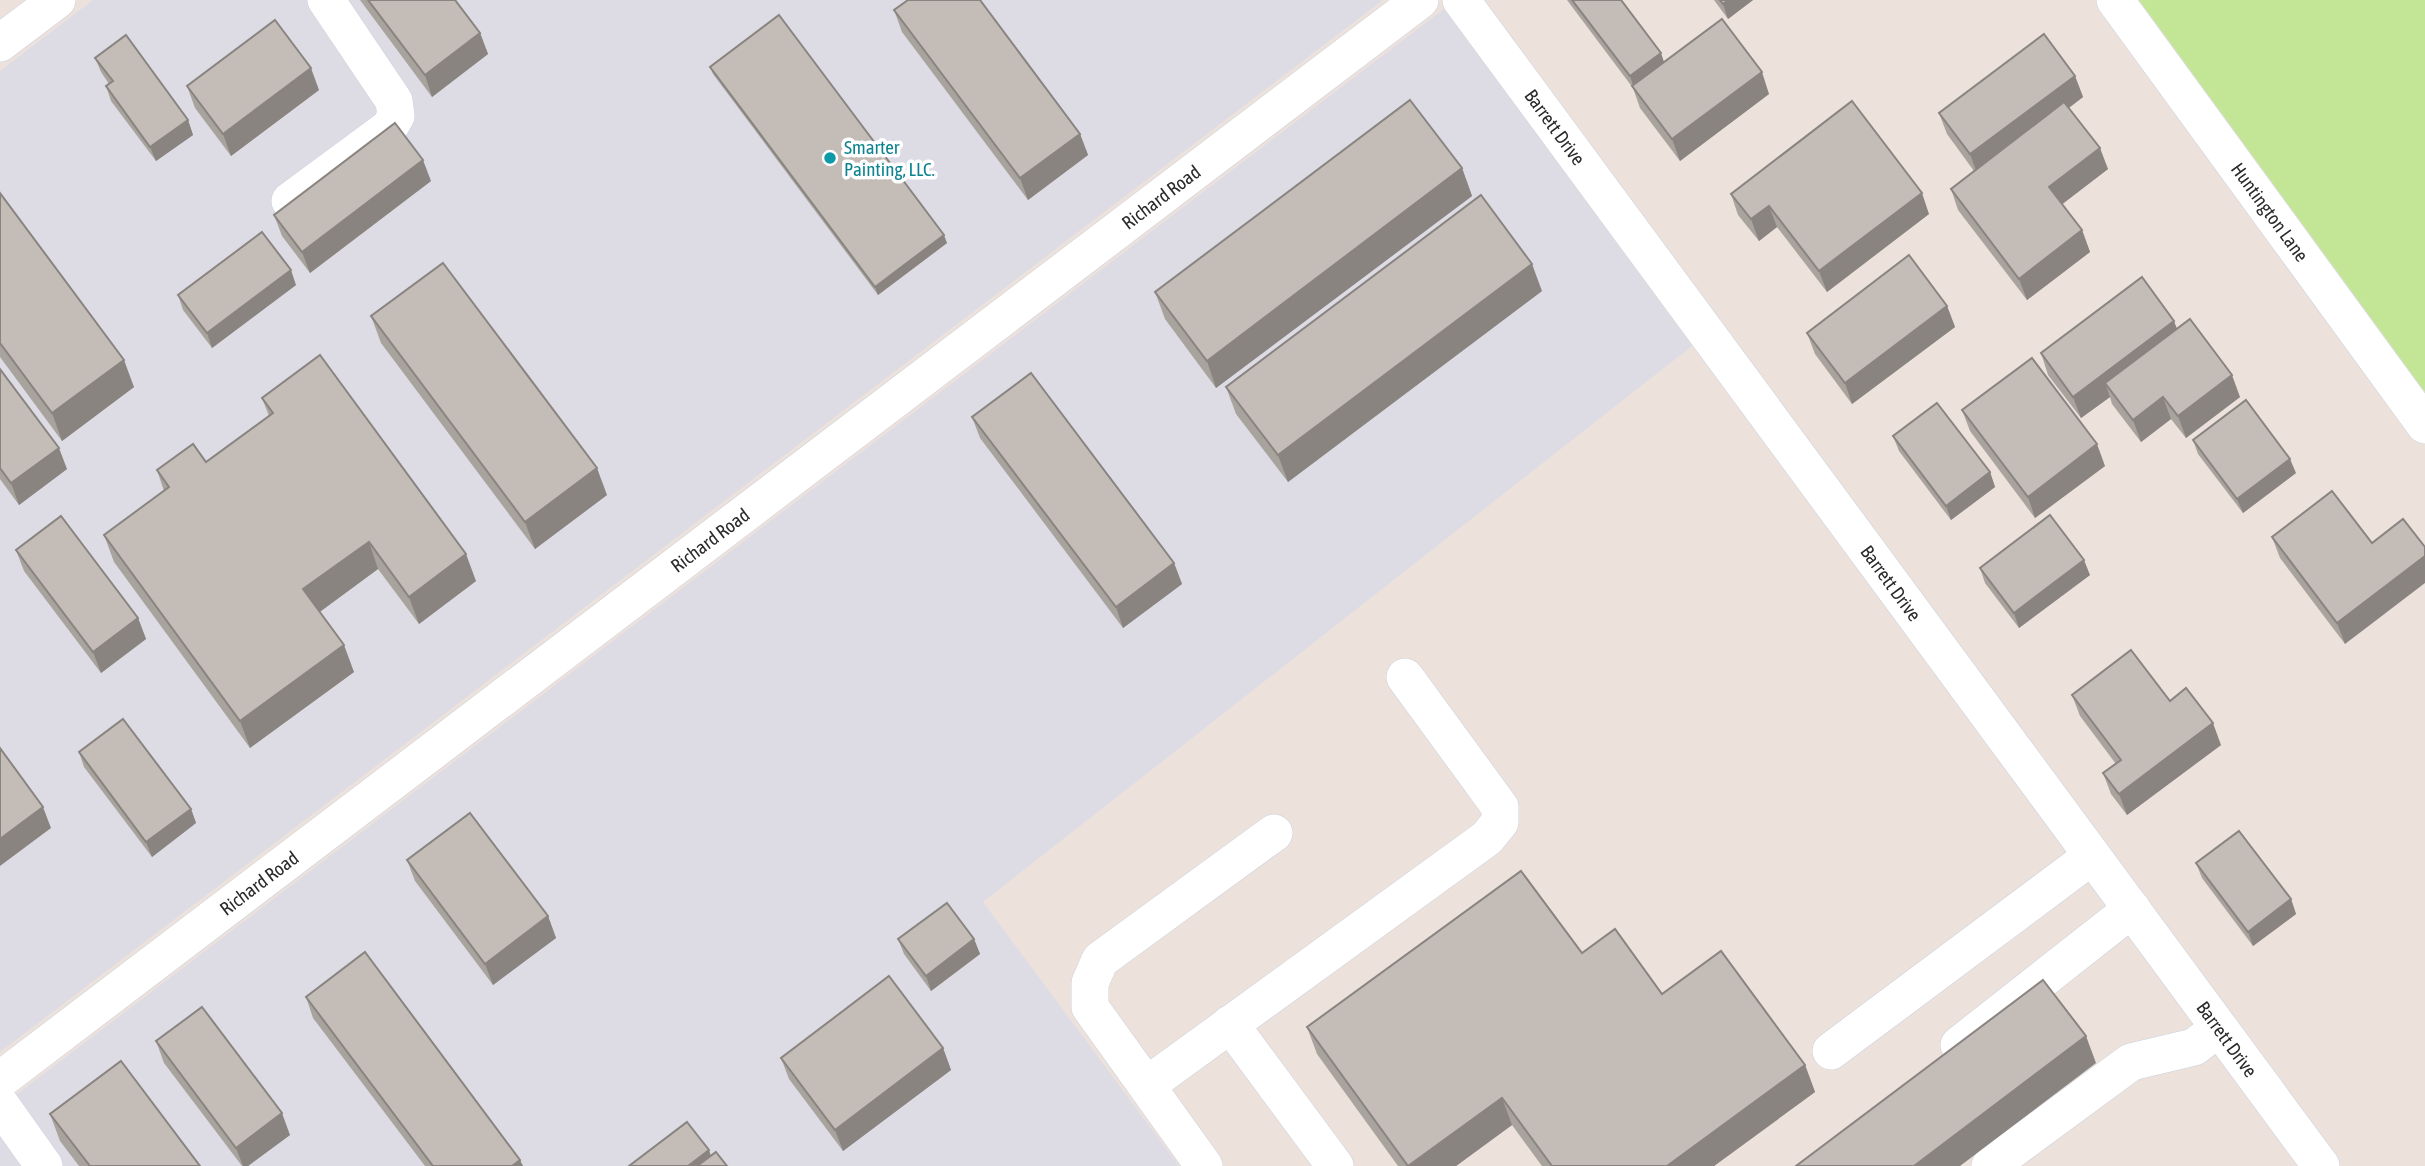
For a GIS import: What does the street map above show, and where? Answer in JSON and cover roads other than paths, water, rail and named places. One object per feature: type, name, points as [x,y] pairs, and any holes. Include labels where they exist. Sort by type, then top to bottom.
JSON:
[{"type":"street","points":[[0,43],[57,0]]},
{"type":"street","points":[[290,201],[389,128],[396,116],[388,92],[326,0]]},
{"type":"street","name":"Richard Road","points":[[0,1080],[1420,0]]},
{"type":"street","name":"Barrett Drive","points":[[1461,0],[2320,1166]]},
{"type":"street","name":"Huntington Lane","points":[[2115,0],[2425,425]]},
{"type":"street","points":[[1147,1085],[1487,838],[1500,822],[1500,807],[1405,677]]},
{"type":"street","points":[[1204,1166],[1090,1007],[1090,983],[1100,960],[1274,833]]},
{"type":"street","points":[[1831,1051],[2092,856]]},
{"type":"street","points":[[1935,1063],[2132,909]]},
{"type":"street","points":[[1230,1024],[1335,1166]]},
{"type":"street","points":[[1990,1166],[2131,1062],[2194,1047],[2219,1028]]},
{"type":"street","points":[[0,1104],[44,1166]]},
{"type":"place","name":"Smarter Painting, LLC.","points":[[830,158]]}]
